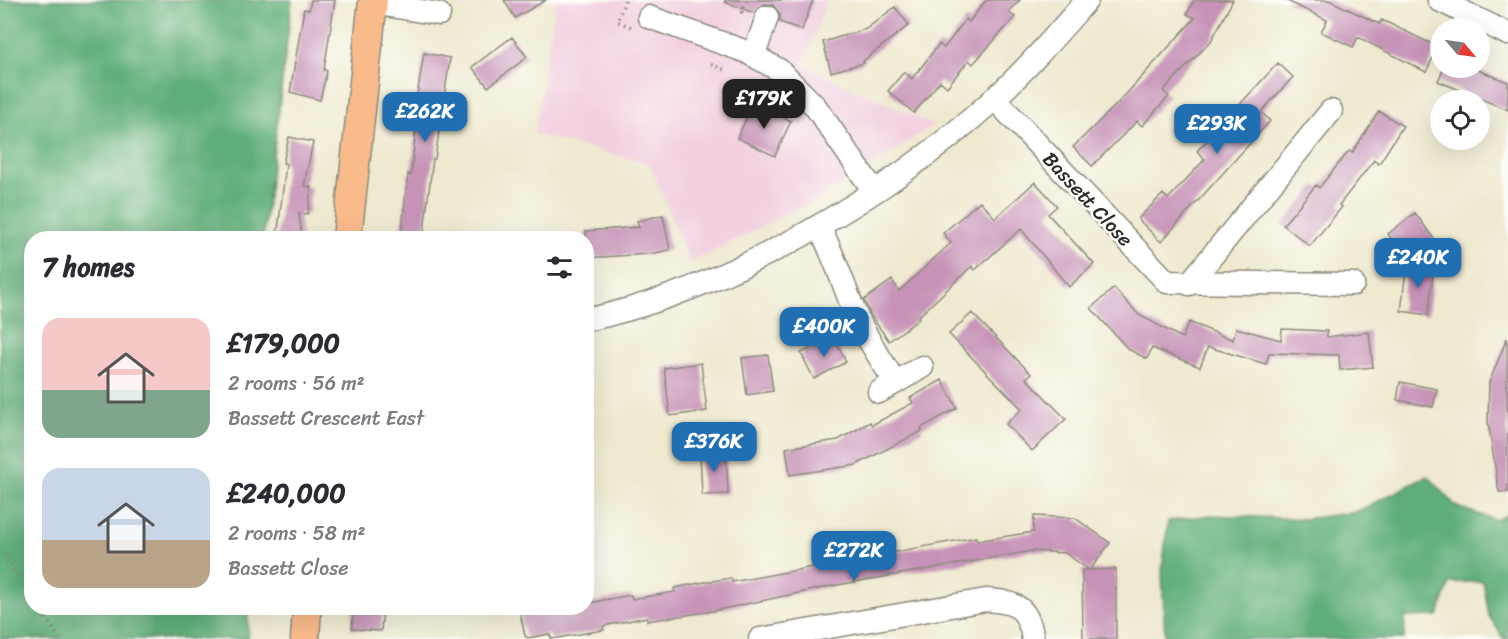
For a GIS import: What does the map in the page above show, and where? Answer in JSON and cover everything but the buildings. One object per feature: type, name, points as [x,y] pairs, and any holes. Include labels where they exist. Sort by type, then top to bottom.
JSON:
[{"type":"main road","points":[[348,231],[373,1]]},
{"type":"main road","points":[[305,639],[307,615]]},
{"type":"street","points":[[594,318],[670,295],[728,271],[819,226],[950,136],[994,98],[1087,0]]},
{"type":"street","points":[[1439,0],[1508,34]]},
{"type":"street","points":[[373,1],[439,14]]},
{"type":"street","points":[[754,55],[767,17]]},
{"type":"street","points":[[642,22],[754,55],[779,70],[805,94],[873,191]]},
{"type":"street","name":"Bassett Close","points":[[994,98],[1161,278],[1173,284],[1353,284]]},
{"type":"street","points":[[1189,284],[1330,111]]},
{"type":"street","points":[[819,226],[836,259],[855,313],[887,387],[922,367]]},
{"type":"street","points":[[760,639],[986,600],[1007,602],[1024,611],[1030,622],[1033,639]]},
{"type":"path","points":[[625,0],[617,21],[642,22]]},
{"type":"path","points":[[711,64],[726,70]]},
{"type":"path","points":[[0,550],[24,585]]},
{"type":"path","points":[[44,615],[60,639]]},
{"type":"shaded area","points":[[556,0],[827,0],[803,66],[934,125],[836,189],[690,263],[650,164],[534,134]]},
{"type":"green space","points":[[0,0],[292,0],[264,231],[24,231],[24,615],[248,615],[248,639],[0,639]]},
{"type":"green space","points":[[1428,476],[1457,507],[1496,520],[1508,514],[1508,639],[1504,639],[1489,616],[1483,581],[1450,583],[1438,616],[1405,617],[1404,639],[1165,639],[1162,571],[1168,521],[1211,515],[1304,519],[1356,512]]}]
